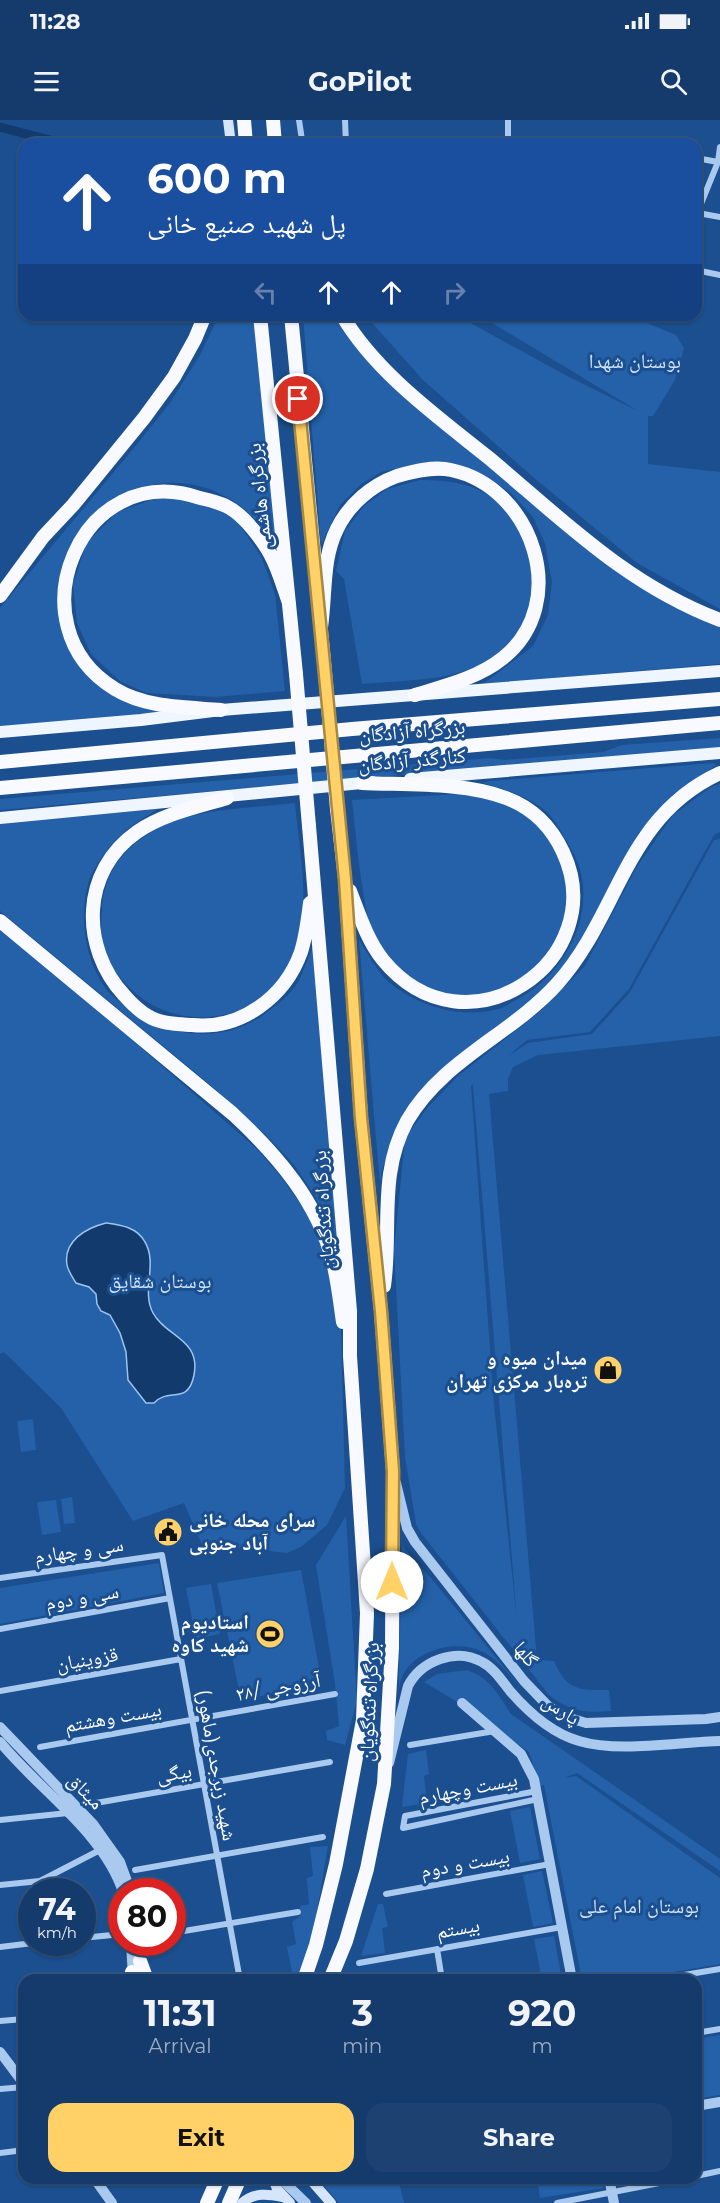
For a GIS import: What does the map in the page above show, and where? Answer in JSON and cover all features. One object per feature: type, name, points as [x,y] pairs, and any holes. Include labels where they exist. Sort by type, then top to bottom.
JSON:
[{"type":"highway","points":[[244,120],[246,138]]},
{"type":"highway","points":[[273,123],[276,138]]},
{"type":"highway","points":[[0,596],[44,537],[73,506],[144,418],[174,377],[202,321]]},
{"type":"highway","name":"بزرگراه هاشمی","points":[[261,321],[309,826]]},
{"type":"highway","points":[[292,321],[321,627]]},
{"type":"highway","points":[[347,321],[397,381],[564,524],[636,578],[660,593],[684,606],[720,620]]},
{"type":"highway","points":[[321,627],[328,548],[346,512],[362,497],[377,485],[393,478],[409,472],[438,468],[464,473],[490,487],[511,504],[519,515],[534,548],[538,570],[536,611],[529,628],[516,645],[496,663],[467,679],[415,695]]},
{"type":"highway","points":[[221,710],[166,705],[142,700],[116,690],[94,674],[84,663],[68,630],[64,605],[65,580],[73,553],[84,534],[93,523],[118,504],[151,491],[175,491],[228,507],[265,545],[289,603]]},
{"type":"highway","name":"بزرگراه تندگویان","points":[[321,627],[345,879],[361,1118],[381,1311],[393,1471],[392,1648],[384,1784],[367,1869],[346,1941],[332,1974]]},
{"type":"highway","name":"بزرگراه آزادگان","points":[[0,762],[352,729],[720,699]]},
{"type":"highway","name":"بزرگراه آزادگان","points":[[0,788],[720,723]]},
{"type":"highway","points":[[381,1311],[386,1274],[386,1207],[393,1156],[408,1120],[447,1074],[525,1014],[559,982],[587,941],[633,854],[652,827],[681,797],[697,785],[720,773]]},
{"type":"highway","points":[[345,879],[365,929],[382,958],[398,976],[418,991],[442,1000],[486,1001],[512,992],[530,981],[550,960],[568,927],[573,881],[566,859],[556,837],[546,823],[529,809],[507,798],[474,789],[362,783]]},
{"type":"highway","points":[[226,798],[163,818],[138,831],[110,859],[100,877],[92,922],[95,945],[112,982],[130,1002],[148,1017],[165,1022],[201,1026],[235,1020],[263,1004],[276,994],[290,975],[301,952],[314,880]]},
{"type":"highway","name":"بزرگراه تندگویان","points":[[306,1974],[316,1945],[336,1864],[363,1720],[368,1613],[350,1356],[350,1311],[309,826]]},
{"type":"highway","points":[[0,921],[233,1114],[282,1164],[299,1186],[318,1222],[333,1262],[350,1356]]},
{"type":"highway","points":[[206,2184],[206,2203]]},
{"type":"highway","points":[[206,2203],[215,2184]]},
{"type":"highway","points":[[229,2203],[237,2184]]},
{"type":"main road","points":[[228,120],[230,138]]},
{"type":"main road","points":[[0,732],[141,720],[221,710],[720,671]]},
{"type":"main road","name":"کنارگذر آزادگان","points":[[0,818],[226,798],[362,783],[720,753]]},
{"type":"main road","points":[[275,2184],[286,2200]]},
{"type":"main road","points":[[314,2184],[331,2203]]},
{"type":"main road","points":[[242,2203],[257,2195],[286,2200]]},
{"type":"street","points":[[299,120],[302,138]]},
{"type":"street","points":[[345,120],[346,138]]},
{"type":"street","points":[[508,120],[508,138]]},
{"type":"street","points":[[702,202],[718,162],[720,147]]},
{"type":"street","points":[[702,159],[718,162]]},
{"type":"street","points":[[702,215],[720,217]]},
{"type":"street","points":[[702,271],[720,275]]},
{"type":"street","name":"گلها","points":[[393,1471],[407,1528],[415,1542],[524,1681],[548,1706],[563,1716],[586,1723],[720,1717]]},
{"type":"street","name":"سی و چهارم","points":[[0,1578],[162,1556]]},
{"type":"street","name":"شهید زبرجدی(ماهور)","points":[[162,1556],[239,1974]]},
{"type":"street","name":"سی و دوم","points":[[0,1629],[170,1598]]},
{"type":"street","name":"پارس","points":[[384,1784],[403,1702],[412,1677],[427,1664],[450,1657],[464,1656],[483,1662],[539,1721],[577,1741],[600,1747],[720,1741]]},
{"type":"street","name":"قزوینیان","points":[[0,1691],[181,1659]]},
{"type":"street","name":"آرزوجی /۲۸","points":[[192,1719],[335,1694]]},
{"type":"street","points":[[462,1703],[521,1754],[534,1779],[571,1974]]},
{"type":"street","name":"بیست وهشتم","points":[[40,1747],[192,1719]]},
{"type":"street","name":"میثاق","points":[[0,1727],[93,1824],[120,1862],[126,1878]]},
{"type":"street","points":[[410,1745],[495,1731]]},
{"type":"street","name":"میثاق","points":[[0,1742],[5,1754],[69,1813],[100,1850],[117,1878]]},
{"type":"street","name":"بیگی","points":[[96,1803],[330,1762]]},
{"type":"street","name":"بیست وچهارم","points":[[538,1795],[403,1828],[405,1816],[538,1795]]},
{"type":"street","points":[[0,1820],[69,1813]]},
{"type":"street","points":[[135,1870],[323,1837]]},
{"type":"street","points":[[0,1885],[40,1881],[100,1850]]},
{"type":"street","name":"بیست و دوم","points":[[386,1894],[550,1864]]},
{"type":"street","points":[[186,1931],[298,1912]]},
{"type":"street","name":"بیستم","points":[[359,1963],[562,1927]]},
{"type":"street","points":[[0,1947],[18,1945]]},
{"type":"street","points":[[436,1949],[441,1974]]},
{"type":"street","points":[[133,1956],[135,1974]]},
{"type":"street","points":[[135,1974],[138,1956]]},
{"type":"street","points":[[690,1974],[720,1969]]},
{"type":"street","points":[[0,2020],[18,2019]]},
{"type":"street","points":[[702,2032],[720,2029]]},
{"type":"street","points":[[0,2052],[18,2077]]},
{"type":"street","points":[[0,2089],[18,2086]]},
{"type":"street","points":[[702,2105],[720,2102]]},
{"type":"street","points":[[0,2152],[18,2150]]},
{"type":"street","points":[[702,2175],[720,2171]]},
{"type":"street","points":[[98,2184],[112,2203]]},
{"type":"street","points":[[286,2184],[306,2203]]},
{"type":"street","points":[[292,2184],[312,2203]]},
{"type":"street","points":[[557,2203],[613,2198],[663,2184]]},
{"type":"green space","points":[[216,321],[256,321],[278,549],[258,524],[235,502],[196,485],[157,484],[122,496],[92,518],[70,548],[59,584],[60,623],[78,662],[103,688],[130,701],[180,712],[0,726],[0,608],[170,403],[200,355]]},
{"type":"green space","points":[[303,321],[343,321],[352,336],[601,557],[669,605],[720,625],[720,664],[483,684],[533,646],[548,615],[552,582],[545,544],[533,517],[510,492],[472,469],[443,462],[416,464],[381,472],[360,485],[340,505],[321,545]]},
{"type":"green space","name":"بوستان شهدا","points":[[370,321],[467,321],[569,377],[638,411],[489,321],[642,321],[676,335],[684,348],[675,380],[653,416],[648,416],[648,464],[720,472],[720,609],[637,563],[533,477],[423,380]]},
{"type":"green space","points":[[420,480],[451,482],[471,487],[498,502],[510,514],[527,543],[531,560],[533,577],[529,611],[523,627],[517,634],[493,658],[472,669],[441,677],[362,684],[344,579],[336,571],[345,531],[364,506],[387,489]]},
{"type":"green space","points":[[178,498],[218,509],[236,520],[261,556],[275,594],[285,691],[216,697],[147,693],[121,682],[91,654],[77,623],[73,584],[86,544],[117,512],[154,499]]},
{"type":"green space","points":[[720,738],[720,747],[0,810],[0,799],[490,758],[505,760],[603,752],[622,745]]},
{"type":"green space","points":[[713,763],[717,765],[673,794],[638,834],[576,951],[554,980],[516,1014],[429,1082],[398,1125],[382,1170],[380,1184],[359,940],[382,975],[402,992],[442,1009],[470,1013],[484,1012],[506,1006],[545,979],[568,950],[581,916],[583,897],[580,868],[553,818],[528,799],[483,783]]},
{"type":"green space","points":[[720,784],[720,832],[714,835],[629,989],[590,1032],[527,1040],[507,1057],[528,1043],[592,1034],[630,992],[714,840],[720,839],[720,1036],[538,1055],[513,1067],[508,1079],[508,1091],[489,1094],[537,1660],[554,1661],[564,1678],[575,1687],[609,1690],[611,1711],[585,1711],[564,1705],[549,1695],[416,1524],[405,1457],[394,1249],[405,1138],[428,1107],[458,1076],[542,1010],[585,966],[636,868],[673,815],[711,787]],"holes":[[[474,1084],[517,1620],[494,1404],[471,1086]]]},
{"type":"green space","points":[[459,794],[506,804],[522,812],[540,828],[555,848],[565,870],[568,890],[559,935],[543,962],[521,979],[490,993],[465,997],[435,991],[421,985],[396,967],[377,943],[369,924],[365,904],[352,800]]},
{"type":"green space","points":[[295,803],[303,892],[301,927],[298,944],[287,970],[271,991],[250,1006],[225,1014],[200,1017],[174,1013],[149,1003],[128,986],[107,959],[101,938],[101,928],[104,893],[108,881],[113,869],[128,850],[160,827],[191,816],[208,812]]},
{"type":"green space","points":[[158,809],[121,835],[102,858],[90,878],[85,897],[84,925],[93,965],[108,991],[138,1015],[172,1030],[209,1034],[245,1025],[282,1001],[298,982],[314,944],[337,1241],[334,1239],[316,1198],[295,1166],[269,1138],[208,1083],[0,911],[0,823]]},
{"type":"green space","name":"بوستان شقایق","points":[[0,931],[73,988],[257,1149],[281,1177],[319,1230],[341,1331],[345,1488],[327,1525],[301,1547],[287,1553],[202,1544],[184,1503],[133,1521],[61,1408],[4,1352],[0,1354]]},
{"type":"green space","points":[[33,1419],[36,1450],[21,1452],[17,1421]]},
{"type":"green space","points":[[72,1497],[75,1523],[64,1524],[61,1499]]},
{"type":"green space","points":[[56,1500],[61,1532],[42,1535],[37,1502]]},
{"type":"green space","points":[[346,1516],[357,1701],[345,1745],[327,1740],[326,1731],[339,1726],[335,1684],[316,1565]]},
{"type":"green space","points":[[402,1546],[526,1694],[500,1665],[483,1652],[462,1646],[439,1649],[419,1658],[404,1673],[399,1689],[398,1718]]},
{"type":"green space","points":[[159,1563],[164,1593],[0,1624],[0,1588]]},
{"type":"green space","name":"استادیوم شهید کاوه","points":[[301,1570],[322,1684],[241,1700],[217,1583]]},
{"type":"green space","points":[[211,1584],[220,1634],[196,1639],[186,1588]]},
{"type":"green space","name":"بوستان امام علی","points":[[466,1670],[481,1677],[498,1694],[511,1714],[720,1859],[720,1871],[577,1773],[564,1778],[576,1776],[720,1878],[720,1964],[662,1974],[581,1974],[544,1785],[540,1786],[529,1752],[424,1682],[437,1674]]},
{"type":"green space","points":[[426,1750],[429,1774],[424,1776],[427,1803],[402,1807],[408,1754]]},
{"type":"green space","points":[[530,1807],[540,1859],[520,1863],[510,1811]]},
{"type":"green space","points":[[328,1846],[313,1935],[301,1974],[292,1974],[287,1947],[296,1944],[292,1922],[300,1916],[300,1906],[309,1904],[307,1878],[313,1876],[310,1847]]},
{"type":"green space","points":[[542,1871],[553,1923],[533,1927],[523,1875]]},
{"type":"green space","points":[[378,1904],[383,1904],[388,1927],[382,1928],[385,1953],[361,1956]]},
{"type":"green space","points":[[554,1936],[561,1974],[541,1974],[534,1939]]},
{"type":"green space","points":[[720,2035],[720,2095],[702,2098],[702,2038]]},
{"type":"green space","points":[[399,2184],[404,2203],[339,2203],[323,2185]]},
{"type":"green space","points":[[538,2184],[603,2184],[604,2188],[540,2198]]},
{"type":"shaded area","points":[[106,1223],[123,1226],[142,1237],[149,1250],[149,1296],[153,1313],[166,1328],[188,1346],[195,1363],[194,1375],[187,1390],[159,1398],[154,1403],[146,1403],[128,1380],[126,1352],[120,1333],[110,1315],[101,1311],[97,1304],[96,1294],[89,1287],[76,1283],[68,1270],[67,1257],[72,1242],[91,1228]]},
{"type":"waterway","points":[[0,127],[42,138]]},
{"type":"place","name":"میدان میوه و تره‌بار مرکزی تهران","points":[[608,1370]]},
{"type":"place","name":"سرای محله خانی آباد جنوبی","points":[[168,1532]]},
{"type":"place","name":"استادیوم شهید کاوه","points":[[270,1634]]},
{"type":"route","points":[[298,399],[345,879],[355,1050],[381,1311],[393,1471],[392,1582]]}]
